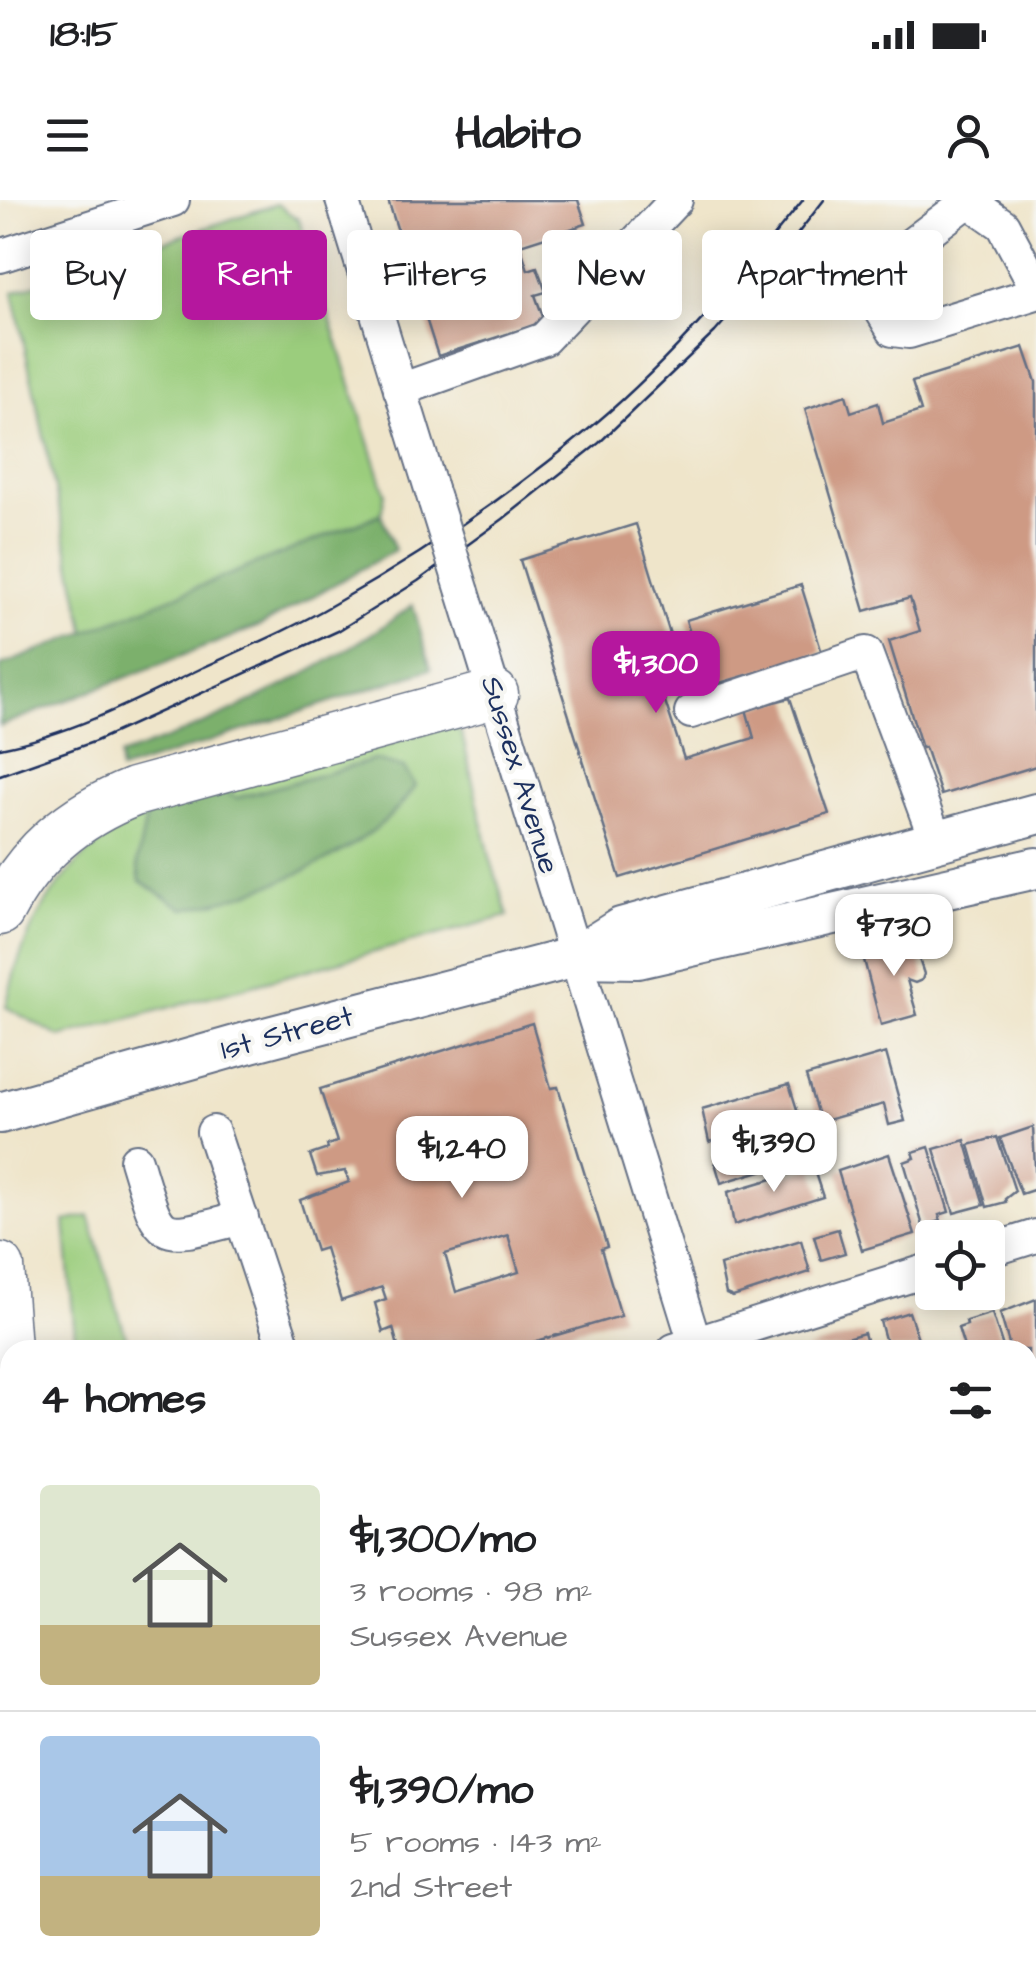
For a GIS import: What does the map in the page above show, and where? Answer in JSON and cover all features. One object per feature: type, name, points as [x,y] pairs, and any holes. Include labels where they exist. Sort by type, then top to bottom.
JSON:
[{"type":"highway","points":[[0,911],[12,887],[44,848],[85,814],[109,802],[494,694]]},
{"type":"highway","points":[[0,1268],[5,1340]]},
{"type":"main road","name":"1st Street","points":[[575,957],[621,928],[1036,814]]},
{"type":"main road","name":"1st Street","points":[[0,1114],[250,1042],[575,957],[638,958],[1036,868]]},
{"type":"street","points":[[0,256],[173,200]]},
{"type":"street","name":"Sussex Avenue","points":[[342,200],[575,957],[686,1340]]},
{"type":"street","points":[[400,390],[544,340],[676,200]]},
{"type":"street","points":[[967,201],[1003,225],[1036,290],[909,332],[894,330],[881,310],[881,277],[901,252],[967,201]]},
{"type":"street","points":[[692,712],[866,652],[936,841]]},
{"type":"street","points":[[213,1132],[282,1340]]},
{"type":"street","points":[[136,1160],[155,1222],[164,1230],[179,1234],[242,1218]]},
{"type":"street","points":[[1005,1246],[1036,1236]]},
{"type":"street","points":[[712,1340],[915,1274]]},
{"type":"green space","points":[[277,204],[299,220],[302,230],[199,230]]},
{"type":"green space","points":[[182,236],[182,320],[327,320],[327,309],[385,493],[381,514],[86,634],[13,292],[30,286],[30,320],[162,320],[162,242]]},
{"type":"green space","points":[[381,514],[395,550],[262,625],[0,726],[0,666]]},
{"type":"green space","points":[[413,605],[431,669],[120,771],[120,756],[197,726],[309,672]]},
{"type":"green space","points":[[452,724],[462,734],[508,916],[60,1037],[6,1007],[24,945],[53,892],[93,848],[118,829],[147,813],[137,862],[140,881],[184,909],[231,897],[297,871],[362,838],[375,760],[236,798],[221,790]]},
{"type":"green space","points":[[375,760],[404,768],[415,786],[372,831],[312,867],[246,894],[184,909],[140,881],[137,862],[147,813],[221,790],[237,798]]},
{"type":"green space","points":[[89,1216],[127,1340],[75,1340],[65,1221]]},
{"type":"building","points":[[388,200],[578,200],[586,224],[567,230],[542,230],[542,238],[522,244],[522,230],[398,230]]},
{"type":"building","points":[[522,251],[528,270],[537,267],[542,281],[542,293],[535,295],[545,322],[438,356],[426,320],[522,320]]},
{"type":"building","points":[[1024,347],[1036,382],[1036,766],[941,795],[889,641],[920,631],[910,598],[865,611],[805,409],[846,395],[851,412],[878,403],[883,423],[921,411],[912,382]]},
{"type":"building","points":[[636,524],[681,670],[657,677],[684,759],[754,738],[746,709],[790,698],[829,814],[620,878],[520,560]]},
{"type":"building","points":[[801,585],[822,653],[706,687],[686,620]]},
{"type":"building","points":[[912,938],[924,974],[915,983],[907,980],[917,1015],[881,1025],[862,952]]},
{"type":"building","points":[[532,1023],[551,1088],[558,1087],[607,1247],[601,1249],[621,1316],[541,1340],[396,1340],[393,1328],[383,1332],[375,1303],[386,1299],[382,1287],[341,1301],[325,1248],[316,1251],[300,1200],[349,1182],[345,1171],[317,1176],[310,1155],[337,1142],[320,1089]],"holes":[[[471,1118],[482,1154],[420,1174],[408,1137]],[[508,1235],[519,1272],[456,1292],[445,1254]]]},
{"type":"building","points":[[886,1053],[905,1121],[889,1125],[884,1104],[820,1122],[806,1076]]},
{"type":"building","points":[[789,1084],[799,1116],[709,1142],[702,1109]]},
{"type":"building","points":[[800,1127],[810,1156],[721,1183],[716,1151]]},
{"type":"building","points":[[1033,1127],[1036,1189],[1021,1194],[1000,1138]]},
{"type":"building","points":[[997,1137],[1015,1191],[1006,1202],[987,1207],[969,1145]]},
{"type":"building","points":[[965,1140],[984,1205],[954,1213],[934,1149]]},
{"type":"building","points":[[929,1147],[949,1212],[939,1215],[941,1220],[921,1220],[904,1162],[915,1158],[913,1152]]},
{"type":"building","points":[[889,1154],[915,1234],[862,1250],[838,1171]]},
{"type":"building","points":[[813,1167],[823,1197],[734,1225],[728,1192]]},
{"type":"building","points":[[838,1229],[845,1253],[821,1260],[814,1236]]},
{"type":"building","points":[[801,1240],[810,1272],[733,1297],[726,1294],[720,1265]]},
{"type":"building","points":[[1036,1299],[1036,1340],[1008,1340],[1000,1313]]},
{"type":"building","points":[[909,1312],[919,1340],[885,1340],[880,1321]]},
{"type":"building","points":[[992,1313],[1001,1340],[962,1340],[958,1328],[967,1325],[966,1321]]},
{"type":"building","points":[[864,1333],[866,1340],[839,1340]]},
{"type":"tram line","points":[[0,748],[53,734],[105,714],[286,629],[368,584],[469,520],[565,448],[652,372],[730,288],[803,200]]},
{"type":"tram line","points":[[0,775],[96,741],[338,631],[418,581],[599,443],[715,332],[824,200]]}]
